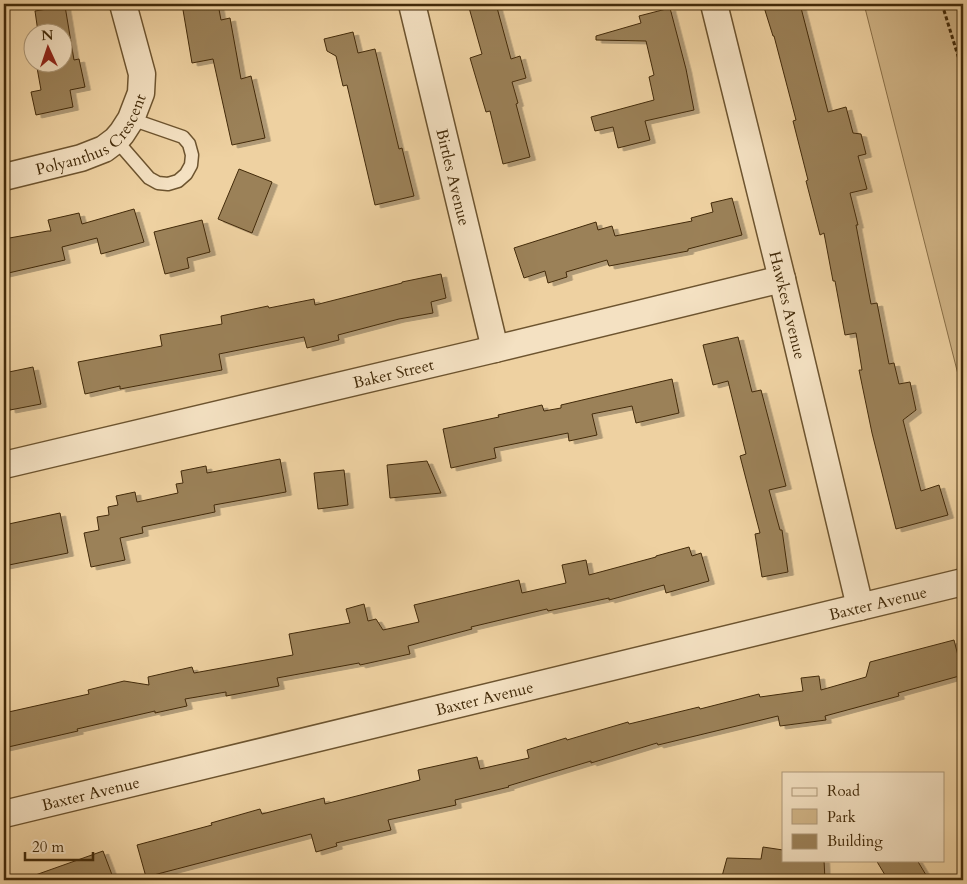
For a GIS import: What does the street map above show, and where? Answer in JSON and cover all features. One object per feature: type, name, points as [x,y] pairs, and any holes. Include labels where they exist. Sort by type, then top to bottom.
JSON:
[{"type":"street","name":"Polyanthus Crescent","points":[[4,177],[81,158],[104,149],[122,133],[131,119],[141,93],[142,74],[123,4]]},
{"type":"street","name":"Birtles Avenue","points":[[412,4],[495,349]]},
{"type":"street","name":"Hawkes Avenue","points":[[714,4],[860,607]]},
{"type":"street","name":"Baker Street","points":[[4,465],[782,279]]},
{"type":"street","name":"Baxter Avenue","points":[[4,814],[963,582]]},
{"type":"lane","points":[[116,140],[149,178],[158,183],[168,184],[178,181],[186,174],[191,165],[192,154],[189,144],[182,136],[131,119]]},
{"type":"path","points":[[942,4],[963,72]]},
{"type":"green space","points":[[864,4],[963,4],[963,394]]},
{"type":"building","points":[[182,4],[218,4],[221,20],[230,18],[241,79],[251,76],[265,138],[232,145],[213,59],[192,63]]},
{"type":"building","points":[[468,4],[496,4],[511,59],[520,56],[526,78],[512,82],[530,157],[503,164],[490,111],[486,112],[470,58],[482,54]]},
{"type":"building","points":[[763,4],[800,4],[828,112],[846,107],[853,133],[861,134],[866,154],[858,156],[867,189],[850,193],[858,225],[856,225],[871,304],[877,303],[889,364],[894,363],[899,384],[910,382],[916,410],[903,420],[921,491],[939,485],[948,515],[896,529],[872,433],[859,370],[862,370],[856,333],[845,335],[824,233],[820,235],[793,121],[796,120],[774,36]]},
{"type":"building","points":[[65,6],[68,22],[37,22],[35,11]]},
{"type":"building","points":[[670,8],[686,69],[694,110],[645,121],[650,140],[618,148],[613,127],[595,131],[591,117],[654,100],[649,77],[654,75],[646,41],[596,40],[596,36],[641,23],[639,16]]},
{"type":"building","points":[[353,32],[358,53],[375,49],[399,149],[402,148],[414,196],[375,205],[347,85],[343,86],[336,56],[327,51],[324,39]]},
{"type":"building","points":[[72,48],[74,60],[79,59],[85,87],[70,90],[73,107],[36,115],[31,92],[41,90],[38,72],[72,72]]},
{"type":"building","points":[[239,169],[272,182],[252,233],[218,219]]},
{"type":"building","points":[[732,198],[742,235],[688,249],[688,251],[609,266],[607,260],[566,272],[567,277],[548,283],[545,271],[524,278],[514,248],[596,222],[598,230],[612,226],[615,236],[692,221],[691,218],[713,212],[711,203]]},
{"type":"building","points":[[134,209],[144,242],[101,254],[97,238],[62,247],[65,260],[4,274],[4,239],[51,231],[48,220],[79,213],[82,224]]},
{"type":"building","points":[[202,220],[210,252],[187,258],[189,268],[165,274],[154,232]]},
{"type":"building","points":[[441,274],[446,298],[431,302],[433,313],[399,319],[338,335],[339,340],[307,348],[304,337],[219,354],[222,370],[120,389],[120,386],[85,394],[78,362],[162,346],[160,335],[222,324],[221,316],[314,299],[315,305],[402,282]]},
{"type":"building","points":[[738,337],[752,392],[761,390],[786,486],[769,490],[780,530],[782,530],[788,572],[762,577],[755,534],[760,533],[740,456],[746,454],[728,381],[713,385],[703,345]]},
{"type":"building","points":[[33,367],[41,404],[10,410],[4,373]]},
{"type":"building","points":[[672,379],[679,413],[636,423],[632,406],[592,414],[597,435],[569,441],[568,433],[494,448],[496,458],[451,468],[443,429],[499,417],[498,415],[542,405],[544,411],[561,408],[561,405]]},
{"type":"building","points":[[280,459],[286,492],[214,505],[215,512],[142,527],[143,533],[120,538],[125,560],[91,567],[84,533],[99,530],[97,517],[109,515],[108,507],[118,505],[116,496],[135,492],[137,502],[178,493],[176,484],[183,483],[181,471],[206,466],[207,473]]},
{"type":"building","points":[[427,461],[441,493],[390,498],[387,465]]},
{"type":"building","points":[[344,470],[348,505],[318,509],[314,473]]},
{"type":"building","points":[[60,513],[68,553],[4,566],[4,525]]},
{"type":"building","points":[[689,547],[692,556],[701,553],[709,581],[666,593],[664,585],[609,600],[609,598],[548,611],[547,609],[471,627],[472,629],[408,646],[410,654],[360,665],[359,663],[277,678],[279,686],[226,696],[226,692],[185,699],[187,706],[155,713],[155,711],[4,748],[4,713],[89,694],[88,690],[124,681],[149,685],[148,677],[192,667],[194,673],[293,655],[289,634],[350,623],[346,609],[364,604],[368,621],[376,619],[383,630],[419,622],[414,605],[519,580],[522,593],[566,583],[562,565],[586,560],[589,575]]},
{"type":"building","points":[[954,640],[963,675],[898,693],[899,696],[825,716],[826,720],[780,726],[778,716],[658,745],[657,743],[591,763],[591,761],[509,787],[455,800],[456,805],[388,820],[391,830],[336,843],[337,846],[316,852],[311,834],[146,877],[137,845],[212,825],[211,823],[260,809],[262,814],[324,798],[325,804],[420,780],[418,770],[477,757],[480,769],[529,758],[527,750],[628,722],[629,724],[699,707],[700,709],[759,694],[760,697],[803,691],[801,678],[819,676],[821,690],[866,677],[870,662]]},
{"type":"building","points":[[763,847],[782,850],[782,862],[824,862],[825,880],[791,878],[786,880],[721,880],[727,858],[761,859]]},
{"type":"building","points":[[103,851],[114,880],[27,880],[27,878]]},
{"type":"building","points":[[877,862],[918,862],[929,880],[888,880]]}]
